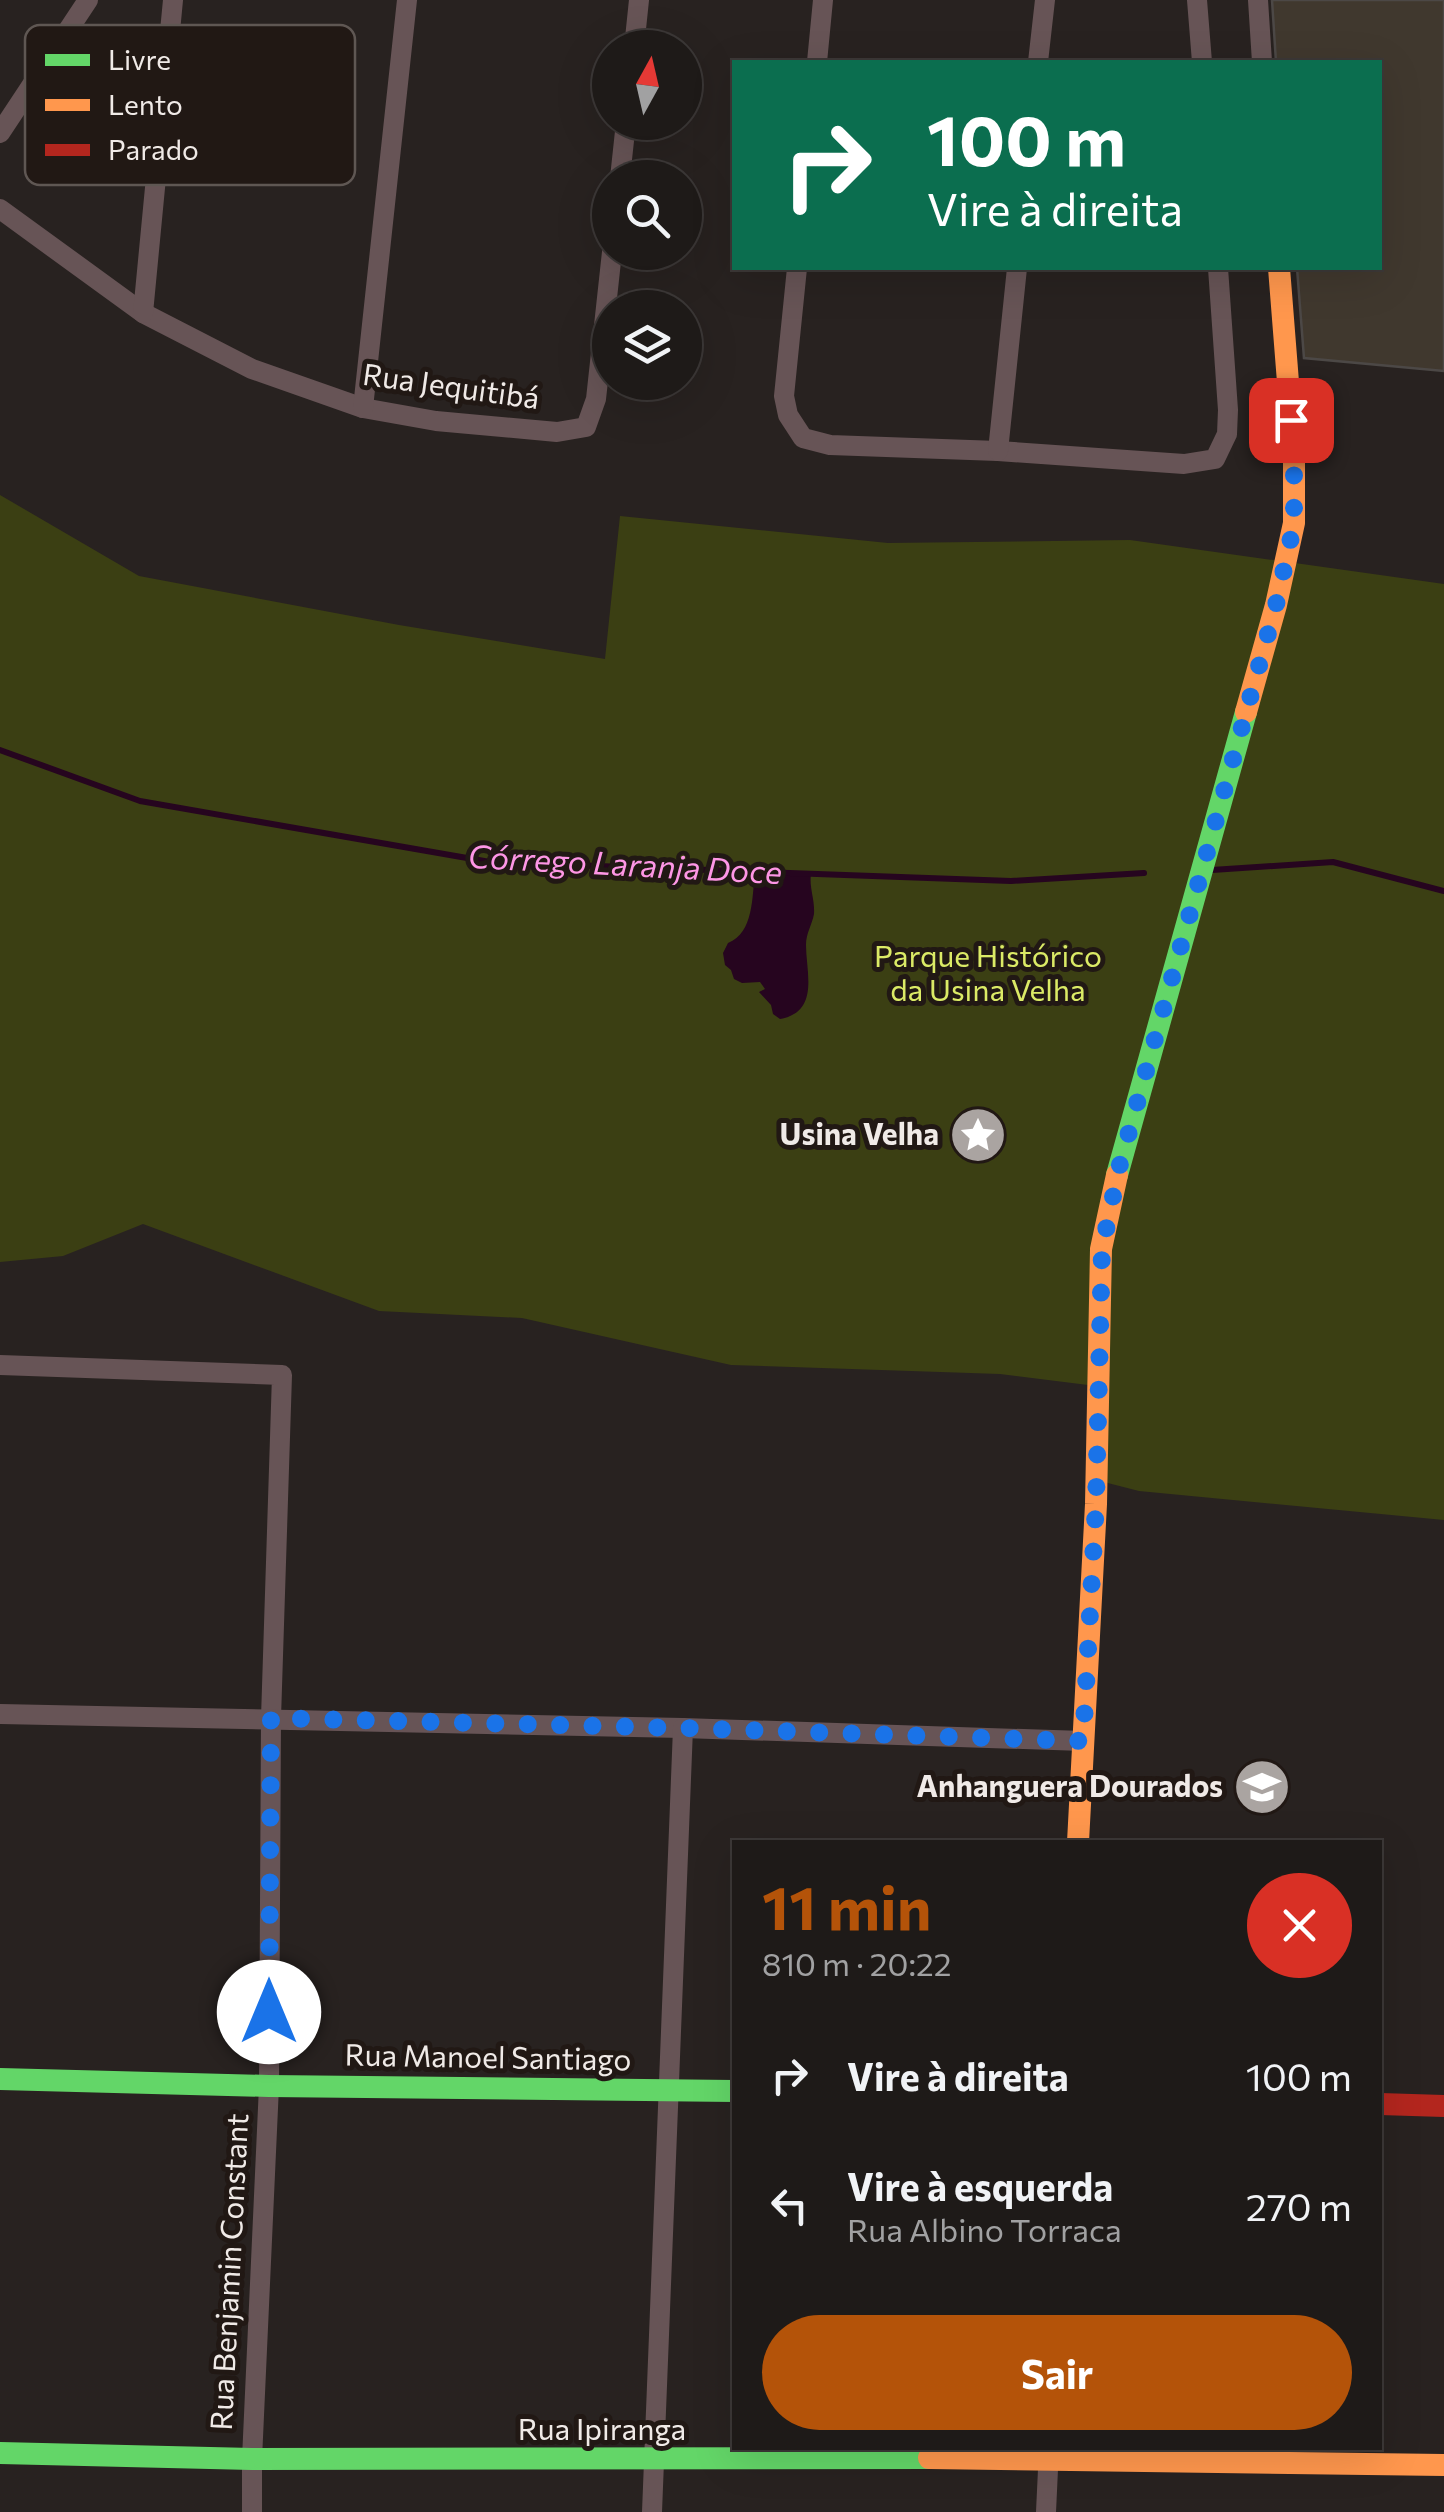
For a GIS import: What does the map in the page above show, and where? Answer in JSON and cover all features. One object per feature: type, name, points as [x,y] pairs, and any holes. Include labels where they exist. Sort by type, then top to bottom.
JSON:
[{"type":"street","points":[[71,25],[88,0]]},
{"type":"street","points":[[172,25],[174,0]]},
{"type":"street","points":[[362,408],[407,0]]},
{"type":"street","points":[[636,30],[640,0]]},
{"type":"street","points":[[816,60],[823,0]]},
{"type":"street","points":[[1038,60],[1045,0]]},
{"type":"street","points":[[1197,0],[1202,60]]},
{"type":"street","points":[[1258,0],[1262,60]]},
{"type":"street","points":[[0,133],[25,95]]},
{"type":"street","points":[[143,313],[156,185]]},
{"type":"street","name":"Rua Jequitibá","points":[[0,209],[143,313],[252,369],[362,408],[436,421],[558,432],[586,427],[596,399],[610,270]]},
{"type":"street","points":[[796,270],[784,396],[788,414],[803,438],[830,445],[1184,464],[1215,458],[1227,434],[1218,270]]},
{"type":"street","points":[[998,452],[1017,270]]},
{"type":"street","points":[[1078,1840],[1096,1504],[1102,1249],[1124,1150],[1276,605],[1294,524],[1294,458],[1279,270]]},
{"type":"street","name":"Rua Benjamin Constant","points":[[0,1365],[282,1375],[271,1718],[269,2086],[252,2512]]},
{"type":"street","points":[[0,1714],[683,1728],[1083,1741]]},
{"type":"street","points":[[652,2512],[683,1728]]},
{"type":"street","name":"Rua Manoel Santiago","points":[[0,2079],[732,2091]]},
{"type":"street","points":[[1382,2104],[1444,2106]]},
{"type":"street","name":"Rua Ipiranga","points":[[0,2453],[252,2459],[653,2460],[1049,2453],[1444,2465]]},
{"type":"street","points":[[1046,2512],[1049,2453]]},
{"type":"green space","name":"Parque Histórico da Usina Velha","points":[[0,495],[139,576],[605,659],[620,516],[888,543],[1130,540],[1444,584],[1444,1520],[1139,1491],[1096,1480],[1096,1386],[1000,1374],[731,1365],[522,1318],[379,1311],[143,1224],[63,1256],[0,1262]]},
{"type":"shaded area","points":[[755,872],[811,874],[814,914],[806,941],[806,1000],[793,1015],[780,1019],[759,992],[765,989],[760,982],[742,983],[734,979],[725,965],[723,953],[728,943],[737,938],[747,922]]},
{"type":"building","points":[[1272,0],[1444,0],[1444,371],[1304,358],[1297,270],[1382,270],[1382,60],[1276,60]]},
{"type":"waterway","name":"Córrego Laranja Doce","points":[[0,750],[140,801],[490,862],[1011,881],[1144,873]]},
{"type":"waterway","name":"Córrego Laranja Doce","points":[[1212,870],[1333,862],[1444,891]]},
{"type":"traffic: fast","points":[[1117,1175],[1246,712]]},
{"type":"traffic: fast","points":[[0,2079],[732,2091]]},
{"type":"traffic: fast","points":[[0,2453],[252,2459],[929,2458]]},
{"type":"traffic: slow","points":[[1246,712],[1294,523],[1294,458],[1279,270]]},
{"type":"traffic: slow","points":[[1078,1840],[1096,1504],[1101,1249],[1117,1175]]},
{"type":"traffic: slow","points":[[929,2458],[1444,2465]]},
{"type":"traffic: jam","points":[[1382,2104],[1444,2106]]},
{"type":"place","name":"Usina Velha","points":[[978,1135]]},
{"type":"place","name":"Anhanguera Dourados","points":[[1262,1787]]},
{"type":"route","points":[[269,2012],[271,1718],[1083,1741],[1096,1504],[1102,1249],[1119,1168],[1276,605],[1294,524],[1291,420]]}]
